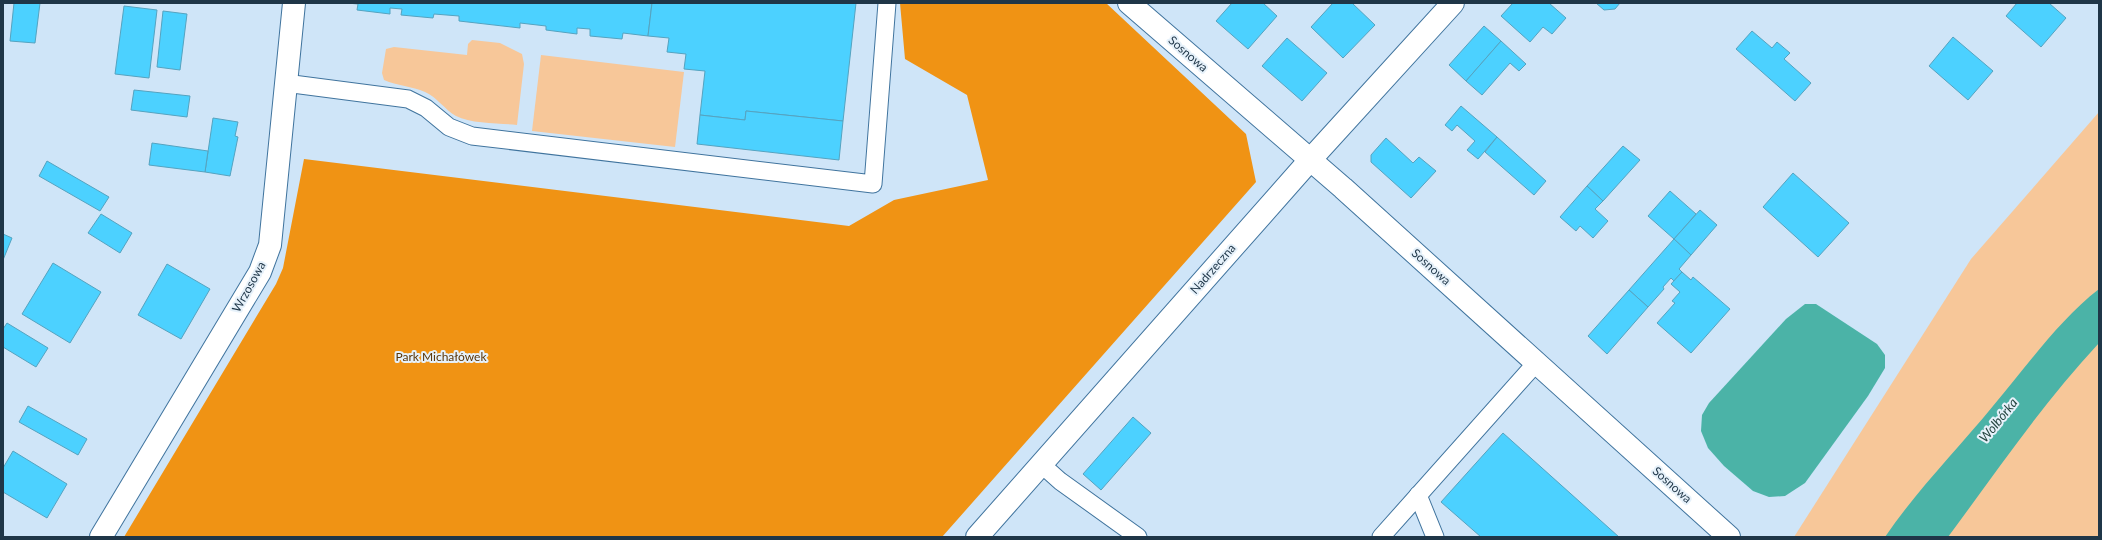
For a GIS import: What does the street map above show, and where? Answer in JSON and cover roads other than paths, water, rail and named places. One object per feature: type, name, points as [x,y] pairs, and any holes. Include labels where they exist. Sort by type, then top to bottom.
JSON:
[{"type":"street","name":"Wrzosowa","points":[[101,537],[260,272],[270,245],[294,3]]},
{"type":"street","name":"Sosnowa","points":[[1128,3],[1310,160],[1537,362],[1729,537]]},
{"type":"street","name":"Nadrzeczna","points":[[977,537],[1310,160],[1453,3]]},
{"type":"lane","points":[[285,83],[408,99],[426,108],[449,127],[472,136],[873,184],[887,3]]},
{"type":"lane","points":[[1381,537],[1537,362]]},
{"type":"lane","points":[[1041,464],[1060,481],[1138,537]]},
{"type":"lane","points":[[1418,495],[1435,537]]},
{"type":"water","name":"Wolbórka","points":[[2099,289],[2099,343],[2078,366],[2040,413],[1948,537],[1885,537],[1910,503],[2043,344],[2084,301]]},
{"type":"water","points":[[1805,304],[1816,304],[1877,344],[1885,355],[1885,368],[1868,396],[1805,483],[1785,496],[1769,497],[1753,491],[1724,466],[1708,448],[1701,431],[1702,415],[1709,403],[1786,319]]},
{"type":"park label","name":"Park Michałówek","points":[[441,357]]}]
